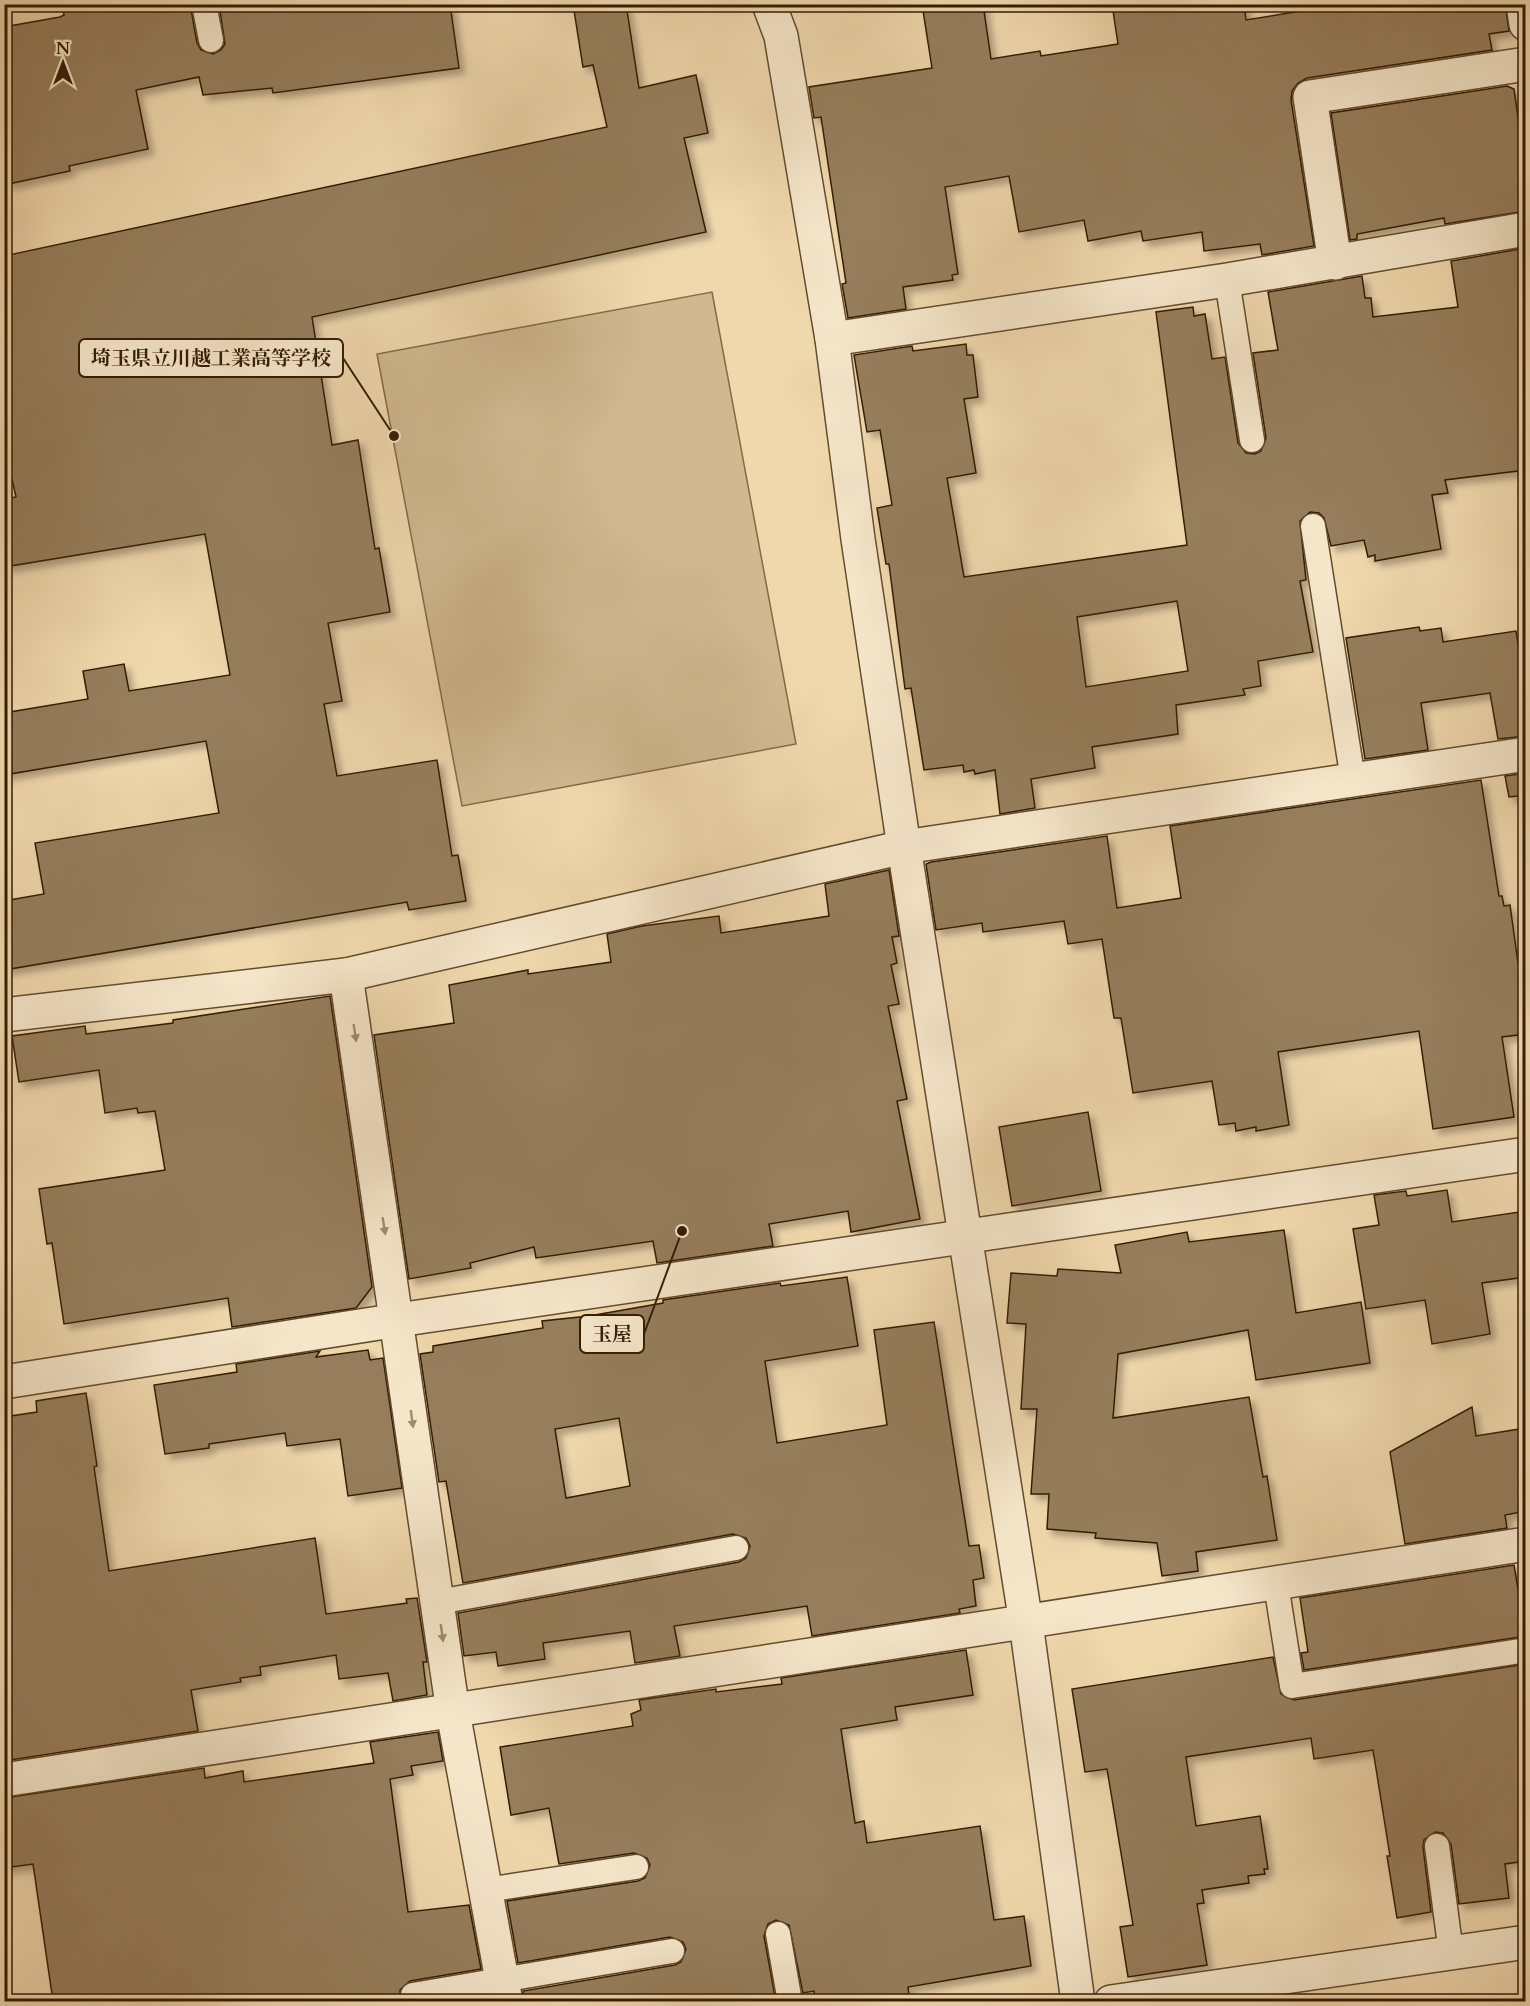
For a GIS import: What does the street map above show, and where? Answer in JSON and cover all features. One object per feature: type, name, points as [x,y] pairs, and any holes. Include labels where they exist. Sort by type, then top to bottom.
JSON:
[{"type":"street","points":[[770,4],[781,36],[832,339],[860,551],[904,847],[1026,1623],[1078,2001]]},
{"type":"street","points":[[1523,4],[1526,24]]},
{"type":"street","points":[[1335,263],[1310,97],[1526,64]]},
{"type":"street","points":[[832,339],[1335,263],[1526,229]]},
{"type":"street","points":[[4,1015],[346,975],[904,847],[1526,754]]},
{"type":"street","points":[[346,975],[398,1320],[453,1712],[504,1991]]},
{"type":"street","points":[[4,1382],[398,1320],[1526,1154]]},
{"type":"street","points":[[4,1780],[1526,1544]]},
{"type":"street","points":[[1111,2001],[1526,1942]]},
{"type":"lane","points":[[204,4],[211,40]]},
{"type":"lane","points":[[1227,280],[1252,440]]},
{"type":"lane","points":[[1313,526],[1353,780]]},
{"type":"lane","points":[[438,1602],[736,1548]]},
{"type":"lane","points":[[1276,1584],[1292,1686],[1526,1650]]},
{"type":"lane","points":[[1437,1846],[1451,1953]]},
{"type":"lane","points":[[486,1890],[636,1868]]},
{"type":"lane","points":[[778,1934],[790,2001]]},
{"type":"lane","points":[[413,1995],[504,1991],[672,1951]]},
{"type":"shaded area","points":[[712,292],[796,744],[462,806],[377,354]]},
{"type":"building","points":[[62,4],[190,4],[197,43],[201,50],[213,54],[221,50],[225,44],[219,4],[450,4],[459,68],[273,93],[272,88],[203,95],[199,77],[136,90],[148,149],[69,166],[70,171],[8,184],[4,166],[4,27],[60,17],[64,15]]},
{"type":"building","points":[[573,4],[626,4],[639,88],[696,75],[708,133],[684,138],[706,232],[312,317],[332,445],[358,440],[375,549],[379,548],[390,612],[328,623],[342,701],[324,704],[337,776],[437,760],[452,856],[458,855],[466,901],[409,910],[407,902],[4,970],[4,901],[44,894],[35,843],[219,813],[206,741],[4,775],[4,713],[88,699],[83,671],[124,664],[129,691],[230,675],[205,534],[4,567],[4,499],[16,497],[4,444],[4,256],[607,127],[593,65],[583,67]]},
{"type":"building","points":[[922,4],[983,4],[991,59],[1040,51],[1041,56],[1118,44],[1112,4],[1244,4],[1246,20],[1343,4],[1505,4],[1509,31],[1489,34],[1492,50],[1307,78],[1298,83],[1292,91],[1291,100],[1314,246],[1262,255],[1260,244],[1204,251],[1202,232],[1143,241],[1141,231],[1088,241],[1084,220],[1019,232],[1009,176],[945,187],[958,274],[952,275],[953,280],[903,287],[906,309],[848,318],[842,284],[846,283],[821,117],[814,118],[809,87],[932,68]]},
{"type":"building","points":[[1507,86],[1514,89],[1526,174],[1526,211],[1445,224],[1444,218],[1357,234],[1357,239],[1350,240],[1331,113]]},
{"type":"building","points":[[1526,248],[1526,470],[1445,480],[1448,493],[1432,495],[1441,549],[1375,561],[1375,555],[1368,557],[1364,540],[1331,546],[1324,518],[1319,513],[1310,512],[1300,521],[1306,580],[1300,581],[1313,652],[1258,661],[1261,686],[1243,689],[1245,695],[1176,705],[1178,734],[1092,747],[1095,768],[1031,779],[1035,808],[1000,814],[995,770],[975,774],[974,770],[964,772],[963,765],[924,770],[911,688],[905,689],[889,564],[886,564],[877,508],[892,505],[880,430],[867,432],[854,355],[912,346],[913,351],[966,344],[967,355],[973,355],[978,397],[964,399],[976,473],[947,478],[964,577],[1187,545],[1156,312],[1193,307],[1194,316],[1205,314],[1212,359],[1225,357],[1238,443],[1246,453],[1255,454],[1261,451],[1266,438],[1253,353],[1278,350],[1268,292],[1362,276],[1365,298],[1371,298],[1373,317],[1458,307],[1451,261]],"holes":[[[1177,601],[1188,671],[1086,687],[1077,617]]]},
{"type":"building","points":[[1419,627],[1420,631],[1441,628],[1443,642],[1516,631],[1526,695],[1526,736],[1498,739],[1490,693],[1421,703],[1428,750],[1365,759],[1346,638]]},
{"type":"building","points":[[1526,773],[1526,795],[1509,797],[1505,776]]},
{"type":"building","points":[[1481,780],[1499,896],[1502,896],[1504,906],[1510,905],[1518,963],[1526,962],[1526,1034],[1502,1037],[1514,1117],[1433,1129],[1419,1031],[1278,1052],[1289,1125],[1256,1131],[1256,1127],[1236,1131],[1235,1123],[1219,1125],[1212,1081],[1133,1093],[1121,1018],[1114,1018],[1102,939],[1068,944],[1064,921],[983,932],[982,923],[936,930],[926,864],[931,862],[1107,836],[1117,908],[1181,898],[1170,826]]},
{"type":"building","points":[[889,870],[899,936],[892,937],[897,963],[891,965],[899,1004],[888,1006],[907,1099],[897,1101],[920,1219],[851,1232],[848,1211],[769,1224],[773,1246],[657,1263],[653,1241],[536,1258],[534,1247],[470,1263],[471,1268],[409,1279],[374,1035],[454,1023],[449,985],[528,970],[528,974],[611,962],[607,934],[642,926],[719,916],[721,933],[829,916],[825,884]]},
{"type":"building","points":[[330,996],[372,1287],[356,1308],[232,1327],[228,1298],[64,1324],[52,1243],[47,1244],[39,1189],[165,1170],[155,1111],[138,1113],[137,1108],[105,1113],[99,1070],[19,1082],[12,1036],[85,1026],[86,1034],[173,1023],[173,1020]]},
{"type":"building","points":[[1088,1112],[1101,1191],[1012,1206],[999,1127]]},
{"type":"building","points":[[1447,1190],[1452,1222],[1526,1211],[1526,1277],[1482,1283],[1490,1334],[1432,1344],[1425,1300],[1366,1309],[1353,1229],[1379,1225],[1374,1195],[1406,1191],[1407,1196]]},
{"type":"building","points":[[1284,1230],[1296,1313],[1361,1302],[1370,1363],[1256,1380],[1248,1330],[1118,1354],[1113,1418],[1249,1397],[1263,1477],[1267,1476],[1277,1540],[1196,1552],[1198,1571],[1162,1576],[1157,1543],[1095,1538],[1096,1533],[1047,1529],[1049,1494],[1031,1494],[1037,1409],[1021,1409],[1026,1324],[1007,1323],[1011,1273],[1057,1276],[1058,1269],[1121,1273],[1115,1245],[1187,1232],[1189,1242]]},
{"type":"building","points":[[847,1277],[858,1346],[765,1361],[777,1443],[887,1425],[874,1330],[934,1322],[969,1546],[979,1545],[984,1578],[973,1580],[976,1606],[959,1609],[960,1613],[812,1636],[807,1606],[674,1626],[680,1656],[635,1663],[630,1631],[543,1643],[545,1659],[498,1666],[496,1652],[464,1656],[458,1613],[739,1562],[746,1558],[750,1546],[746,1538],[733,1534],[463,1583],[446,1481],[439,1482],[420,1354],[433,1352],[433,1346],[543,1328],[542,1321],[589,1316],[663,1303],[663,1300],[780,1283],[781,1286]],"holes":[[[619,1418],[630,1486],[566,1498],[555,1429]]]},
{"type":"building","points":[[368,1350],[370,1360],[383,1358],[402,1488],[348,1496],[340,1439],[287,1446],[285,1433],[209,1444],[209,1448],[165,1454],[154,1385],[237,1372],[236,1364],[320,1351],[316,1357]]},
{"type":"building","points":[[86,1393],[109,1571],[315,1538],[326,1614],[407,1603],[406,1599],[417,1598],[427,1662],[423,1662],[427,1695],[393,1701],[388,1673],[339,1679],[336,1655],[260,1667],[261,1675],[240,1678],[241,1682],[191,1690],[198,1731],[4,1761],[4,1417],[37,1412],[36,1401]]},
{"type":"building","points":[[1472,1407],[1476,1436],[1526,1428],[1526,1511],[1505,1515],[1507,1528],[1405,1544],[1390,1452]]},
{"type":"building","points":[[1514,1565],[1526,1636],[1304,1670],[1301,1653],[1308,1652],[1300,1598]]},
{"type":"building","points":[[966,1650],[973,1695],[895,1707],[897,1720],[841,1729],[855,1823],[864,1821],[867,1843],[980,1826],[994,1920],[1024,1916],[1031,1966],[908,1987],[909,1995],[868,2001],[816,2001],[814,1991],[803,1993],[789,1925],[776,1920],[768,1924],[764,1936],[775,1997],[747,2001],[524,2001],[523,1991],[675,1965],[681,1962],[686,1949],[683,1942],[670,1937],[518,1963],[507,1901],[638,1881],[645,1878],[650,1865],[647,1858],[634,1853],[559,1864],[549,1808],[511,1815],[500,1747],[633,1726],[631,1714],[641,1710],[639,1700],[716,1689],[716,1692],[782,1684],[781,1678]]},
{"type":"building","points":[[1273,1657],[1281,1694],[1294,1700],[1526,1664],[1526,1861],[1505,1864],[1509,1898],[1459,1904],[1451,1844],[1443,1833],[1435,1832],[1424,1840],[1423,1847],[1431,1912],[1397,1918],[1387,1856],[1390,1856],[1373,1750],[1314,1759],[1311,1738],[1186,1757],[1196,1826],[1260,1816],[1268,1869],[1264,1869],[1265,1874],[1248,1876],[1249,1883],[1202,1890],[1204,1903],[1197,1904],[1207,1965],[1128,1977],[1120,1927],[1133,1925],[1107,1769],[1085,1772],[1072,1689]]},
{"type":"building","points":[[438,1732],[443,1761],[411,1766],[413,1775],[390,1779],[408,1912],[469,1905],[481,1969],[410,1981],[400,1990],[401,2001],[53,2001],[33,1864],[4,1868],[4,1798],[204,1768],[205,1778],[243,1771],[244,1782],[374,1763],[370,1742]]},
{"type":"place","name":"埼玉県立川越工業高等学校","points":[[394,436]]},
{"type":"place","name":"玉屋","points":[[682,1231]]}]
